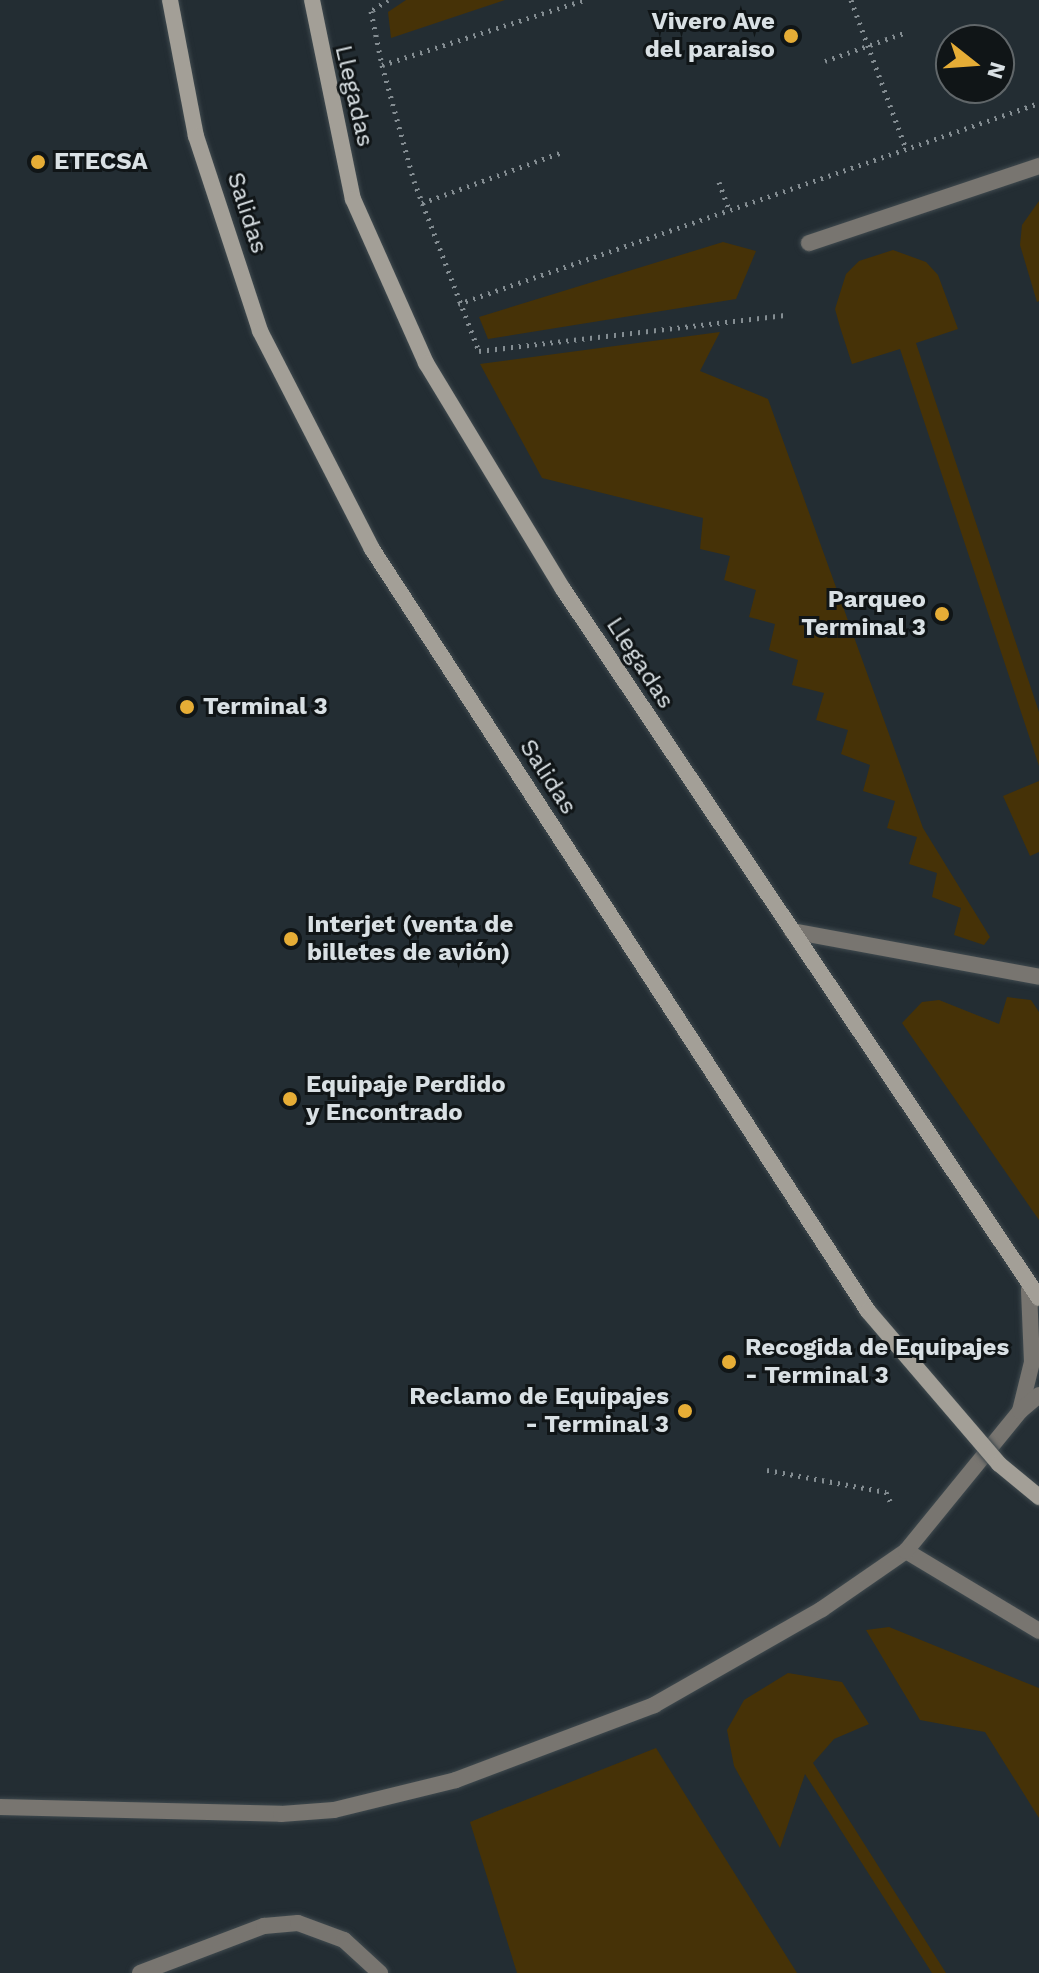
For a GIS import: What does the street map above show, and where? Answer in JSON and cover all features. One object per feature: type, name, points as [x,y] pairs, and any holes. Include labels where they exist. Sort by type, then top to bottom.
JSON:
[{"type":"main road","name":"Salidas","points":[[170,0],[196,136],[260,331],[372,549],[868,1311],[999,1464],[1039,1497]]},
{"type":"main road","name":"Llegadas","points":[[312,0],[353,199],[426,363],[563,589],[1034,1294]]},
{"type":"lane","points":[[809,243],[1039,166]]},
{"type":"lane","points":[[792,931],[1039,977]]},
{"type":"lane","points":[[1020,1411],[1032,1362],[1034,1294]]},
{"type":"lane","points":[[0,1807],[281,1814],[334,1810],[456,1780],[654,1705],[822,1609],[906,1551],[1020,1411],[1039,1395]]},
{"type":"lane","points":[[906,1551],[1039,1631]]},
{"type":"lane","points":[[140,1973],[264,1926],[298,1923],[344,1940],[380,1973]]},
{"type":"path","points":[[388,0],[371,11],[382,65],[422,203],[458,304],[479,351],[787,315]]},
{"type":"path","points":[[382,65],[584,0]]},
{"type":"path","points":[[851,0],[906,149]]},
{"type":"path","points":[[825,61],[907,32]]},
{"type":"path","points":[[458,304],[1039,103]]},
{"type":"path","points":[[422,203],[562,152]]},
{"type":"path","points":[[719,182],[729,210]]},
{"type":"path","points":[[767,1470],[886,1492],[906,1551]]},
{"type":"shaded area","points":[[406,0],[505,0],[391,38],[388,12]]},
{"type":"shaded area","points":[[1039,201],[1037,302],[1020,245],[1022,225]]},
{"type":"shaded area","points":[[723,242],[756,251],[736,299],[488,339],[479,317]]},
{"type":"shaded area","points":[[893,250],[926,262],[938,275],[958,329],[916,343],[1039,712],[1039,766],[900,349],[852,364],[840,327],[835,309],[846,274],[859,261]]},
{"type":"shaded area","points":[[720,332],[700,371],[768,399],[923,828],[990,937],[984,945],[954,935],[961,908],[932,897],[937,873],[909,864],[917,837],[887,828],[895,801],[863,791],[870,765],[841,754],[848,730],[816,720],[824,693],[792,685],[798,660],[769,650],[775,624],[749,617],[756,590],[724,580],[730,556],[700,549],[703,518],[542,478],[480,364]]},
{"type":"shaded area","points":[[1039,781],[1039,852],[1030,856],[1003,796]]},
{"type":"shaded area","points":[[1007,997],[1031,1000],[1039,1012],[1039,1220],[902,1023],[922,1002],[939,1000],[999,1024]]},
{"type":"shaded area","points":[[889,1627],[1039,1688],[1039,1818],[985,1732],[920,1720],[866,1630]]},
{"type":"shaded area","points":[[788,1673],[842,1682],[869,1724],[834,1739],[813,1763],[946,1973],[932,1973],[805,1774],[780,1848],[734,1766],[727,1730],[744,1700]]},
{"type":"shaded area","points":[[656,1748],[797,1973],[517,1973],[470,1822]]},
{"type":"place","name":"Vivero Ave del paraiso","points":[[791,36]]},
{"type":"place","name":"ETECSA","points":[[38,162]]},
{"type":"place","name":"Parqueo Terminal 3","points":[[942,614]]},
{"type":"place","name":"Terminal 3","points":[[187,707]]},
{"type":"place","name":"Interjet (venta de billetes de avión)","points":[[291,939]]},
{"type":"place","name":"Equipaje Perdido y Encontrado","points":[[290,1099]]},
{"type":"place","name":"Recogida de Equipajes - Terminal 3","points":[[729,1362]]},
{"type":"place","name":"Reclamo de Equipajes - Terminal 3","points":[[685,1411]]}]
